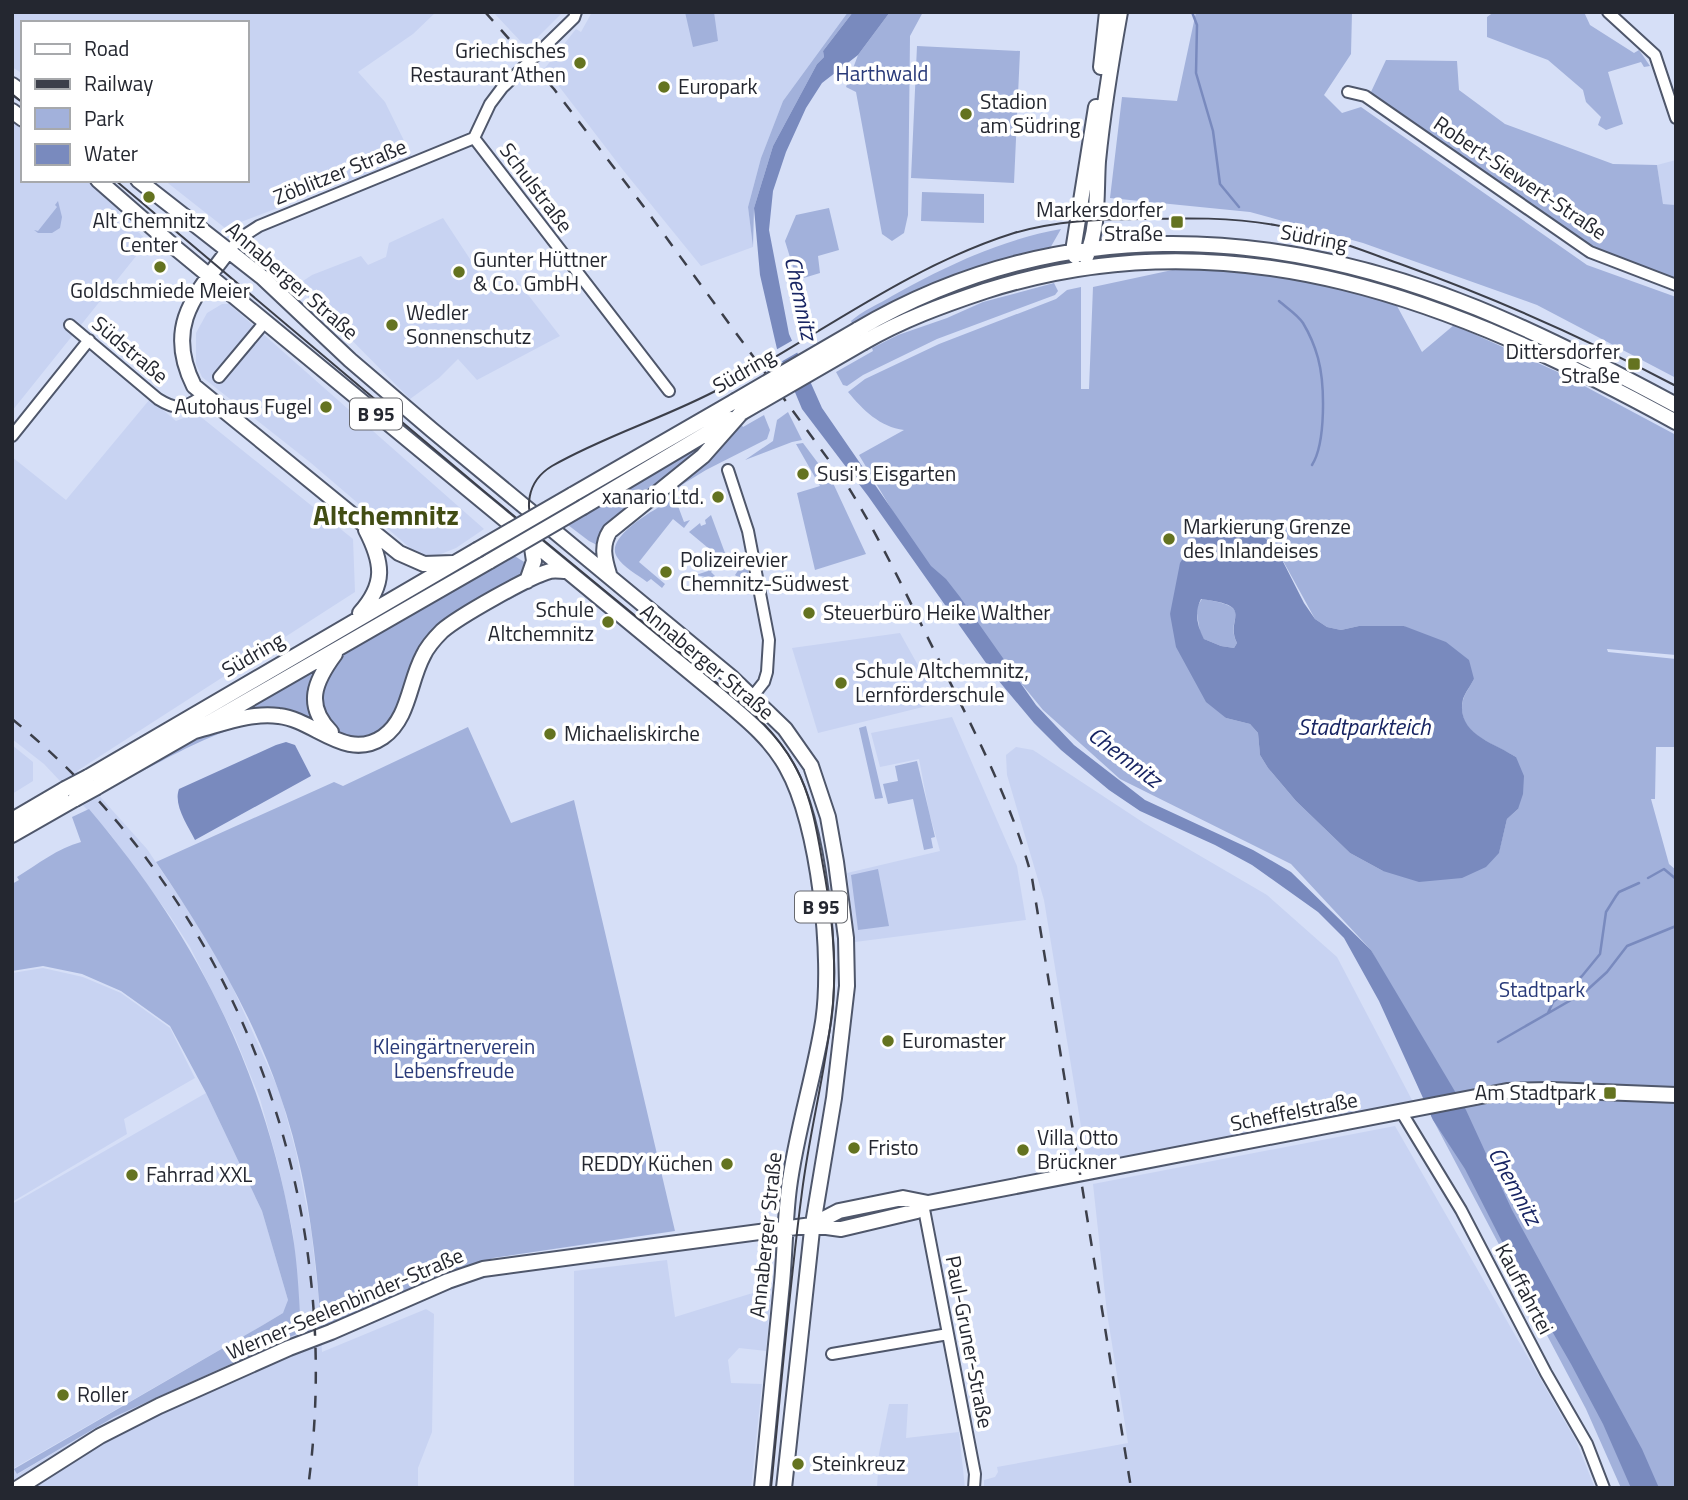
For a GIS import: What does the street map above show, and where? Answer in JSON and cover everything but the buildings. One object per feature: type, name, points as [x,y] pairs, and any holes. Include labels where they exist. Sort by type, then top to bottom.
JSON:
[{"type":"main road","points":[[1079,263],[1107,12]]},
{"type":"main road","points":[[1079,263],[1090,248],[1100,147],[1120,12]]},
{"type":"main road","name":"Annaberger Straße","points":[[100,182],[209,276],[719,695],[760,732],[780,757],[800,797],[810,836],[826,946],[826,995],[818,1046],[794,1155],[799,1227],[783,1488]]},
{"type":"main road","name":"Annaberger Straße","points":[[141,182],[262,277],[350,360],[512,498],[610,575],[752,697],[785,729],[811,766],[828,817],[845,925],[845,1016],[799,1227],[762,1488]]},
{"type":"main road","name":"Südring","points":[[1090,248],[1203,243],[1284,252],[1358,268],[1438,293],[1511,323],[1570,349],[1676,405]]},
{"type":"main road","points":[[228,251],[193,299],[182,334],[182,355],[194,386],[399,553],[424,564],[453,563]]},
{"type":"main road","name":"Südring","points":[[92,782],[411,587],[572,495],[738,407],[860,336],[918,298],[972,276],[1028,260],[1079,263],[1201,261],[1304,272],[1351,283],[1468,321],[1557,361],[1676,422]]},
{"type":"main road","points":[[610,575],[604,552],[604,544],[610,531],[704,456],[738,407]]},
{"type":"main road","name":"Südring","points":[[12,820],[195,731],[583,507],[738,407]]},
{"type":"main road","points":[[353,621],[372,599],[379,583],[378,558],[364,525]]},
{"type":"main road","points":[[527,581],[534,562],[531,541]]},
{"type":"main road","points":[[382,623],[407,598],[411,587],[409,569],[399,553]]},
{"type":"main road","points":[[195,731],[248,718],[276,715],[304,723],[330,739],[368,744],[386,735],[401,716],[423,655],[436,638],[459,619],[527,581],[554,570],[566,571]]},
{"type":"main road","points":[[338,649],[321,674],[315,697],[320,719],[342,742]]},
{"type":"main road","name":"Südring","points":[[12,835],[70,794]]},
{"type":"main road","name":"Scheffelstraße","points":[[799,1227],[839,1211],[903,1198],[923,1203],[1507,1091],[1676,1095]]},
{"type":"main road","name":"Werner-Seelenbinder-Straße","points":[[18,1488],[100,1436],[159,1406],[448,1281],[484,1269],[799,1227]]},
{"type":"street","name":"Schulstraße","points":[[576,12],[574,18],[502,88],[490,104],[474,138],[669,391]]},
{"type":"street","points":[[1608,12],[1655,55],[1676,118]]},
{"type":"street","name":"Robert-Siewert-Straße","points":[[1348,92],[1366,96],[1590,252],[1676,285]]},
{"type":"street","name":"Zöblitzer Straße","points":[[228,251],[242,237],[259,226],[474,138]]},
{"type":"street","points":[[219,377],[265,322]]},
{"type":"street","name":"Südstraße","points":[[70,325],[171,407],[187,406],[204,396]]},
{"type":"street","points":[[12,436],[89,340]]},
{"type":"street","points":[[729,470],[748,531],[769,640],[767,673],[764,682],[752,697]]},
{"type":"street","name":"Kauffahrtei","points":[[1402,1112],[1461,1210],[1546,1373],[1587,1444],[1604,1488]]},
{"type":"street","name":"Paul-Gruner-Straße","points":[[923,1203],[975,1474],[974,1488]]},
{"type":"street","points":[[832,1354],[948,1334]]},
{"type":"shaded area","points":[[12,12],[436,12],[413,34],[358,72],[385,102],[412,157],[225,228],[167,182],[248,182],[248,21],[21,21],[21,73],[12,67]]},
{"type":"shaded area","points":[[493,12],[563,12],[527,48]]},
{"type":"shaded area","points":[[592,12],[848,12],[783,101],[761,158],[748,207],[753,247],[701,266],[545,68],[576,29],[581,32]]},
{"type":"shaded area","points":[[12,111],[21,118],[21,182],[100,182],[116,198],[119,214],[154,247],[141,250],[12,411]]},
{"type":"shaded area","points":[[1676,160],[1676,205],[1663,204],[1657,165]]},
{"type":"shaded area","points":[[443,218],[491,291],[515,278],[560,336],[477,380],[458,359],[439,378],[410,399],[297,285],[312,275],[361,256],[368,265],[386,257],[389,243]]},
{"type":"shaded area","points":[[222,304],[229,304],[484,529],[456,548],[436,556],[416,553],[311,463],[202,377],[196,364],[196,333],[207,313]]},
{"type":"shaded area","points":[[150,399],[176,421],[196,413],[353,539],[355,592],[77,771],[147,849],[186,907],[224,968],[280,1093],[296,1152],[311,1229],[322,1352],[426,1309],[434,1314],[432,1432],[418,1468],[418,1488],[12,1488],[12,1204],[206,1093],[262,1211],[288,1300],[287,1306],[283,1313],[263,1325],[14,1468],[18,1474],[114,1417],[301,1332],[293,1233],[278,1164],[260,1099],[235,1037],[190,947],[110,834],[44,764],[12,739],[12,457],[66,500]]},
{"type":"shaded area","points":[[900,633],[939,703],[818,733],[792,648]]},
{"type":"shaded area","points":[[952,717],[1017,866],[1026,920],[855,942],[847,873],[940,851],[919,759],[880,767],[871,733]]},
{"type":"shaded area","points":[[12,745],[33,762],[33,781],[12,794]]},
{"type":"shaded area","points":[[1016,747],[1033,750],[1144,823],[1267,895],[1337,957],[1413,1102],[1087,1163],[1044,900],[1007,775],[1006,755]]},
{"type":"shaded area","points":[[43,968],[83,977],[121,993],[170,1028],[195,1078],[124,1119],[127,1134],[12,1202],[12,973]]},
{"type":"shaded area","points":[[1395,1126],[1576,1441],[1595,1488],[984,1488],[984,1480],[995,1477],[997,1467],[1128,1443],[1107,1313],[1093,1184]]},
{"type":"shaded area","points":[[667,1260],[675,1317],[772,1287],[766,1351],[739,1348],[728,1360],[731,1383],[762,1384],[751,1488],[574,1488],[574,1271]]},
{"type":"shaded area","points":[[889,1404],[908,1404],[906,1438],[959,1432],[965,1488],[877,1488],[879,1454]]},
{"type":"green space","points":[[685,12],[714,12],[718,41],[693,47]]},
{"type":"green space","points":[[848,12],[853,12],[823,51],[824,57],[817,64],[773,146],[754,208],[753,247],[748,207],[761,158],[783,101]]},
{"type":"green space","name":"Harthwald","points":[[890,12],[923,12],[910,36],[908,215],[904,233],[892,241],[882,234],[856,92],[846,87],[858,55]]},
{"type":"green space","points":[[1196,12],[1352,12],[1351,54],[1324,95],[1342,113],[1361,107],[1587,265],[1676,297],[1676,378],[1537,305],[1363,243],[1250,212],[1110,198],[1122,97],[1177,101]]},
{"type":"green space","points":[[1494,12],[1584,12],[1590,25],[1634,53],[1639,50],[1650,66],[1644,67],[1641,62],[1608,72],[1623,124],[1606,130],[1598,125],[1601,117],[1586,102],[1583,90],[1548,60],[1487,37],[1487,17]]},
{"type":"green space","name":"Stadion am Südring","points":[[917,46],[1020,51],[1014,183],[911,178]]},
{"type":"green space","points":[[1386,60],[1457,61],[1459,90],[1505,124],[1613,164],[1657,165],[1663,204],[1676,205],[1676,281],[1589,247],[1370,94]]},
{"type":"green space","points":[[922,192],[984,194],[984,223],[921,221]]},
{"type":"green space","points":[[58,201],[62,217],[60,228],[52,233],[38,233],[34,230],[38,231],[57,207],[55,205]]},
{"type":"green space","points":[[829,208],[839,250],[818,256],[820,273],[797,280],[785,241],[796,215]]},
{"type":"green space","points":[[1061,229],[1049,250],[1009,260],[854,327],[851,321],[912,285],[974,255],[1016,240]]},
{"type":"green space","name":"Stadtpark","points":[[1177,269],[1233,270],[1328,283],[1397,306],[1422,352],[1454,325],[1560,373],[1676,435],[1676,655],[1607,649],[1608,652],[1676,659],[1676,747],[1656,747],[1655,799],[1651,799],[1669,864],[1676,870],[1676,1488],[1621,1488],[1586,1409],[1431,1116],[1445,1096],[1371,950],[1291,864],[1120,779],[1043,710],[926,567],[859,455],[904,430],[873,417],[848,392],[865,379],[939,344],[1056,299],[1067,290],[1081,287],[1081,389],[1089,389],[1093,287]],"holes":[[[1276,548],[1315,619],[1327,627],[1341,630],[1359,626],[1404,626],[1474,679],[1463,700],[1462,712],[1465,721],[1478,736],[1516,757],[1518,809],[1507,819],[1499,852],[1383,871],[1350,853],[1296,801],[1268,768],[1260,755],[1258,733],[1250,724],[1226,718],[1170,614]]]},
{"type":"green space","points":[[1054,283],[1058,291],[1055,295],[937,339],[863,375],[847,386],[843,385],[836,372],[873,351],[872,348],[898,335],[983,302]]},
{"type":"green space","points":[[788,412],[802,440],[745,460],[773,441],[777,420]]},
{"type":"green space","points":[[764,415],[770,430],[767,439],[706,470],[657,500],[733,429],[741,424],[743,427]]},
{"type":"green space","points":[[803,443],[833,483],[866,554],[815,570],[797,493],[820,486],[796,444]]},
{"type":"green space","points":[[695,447],[698,449],[695,453],[608,525],[601,547],[568,525],[590,511],[589,509]]},
{"type":"green space","points":[[675,498],[684,522],[690,520],[684,528],[673,519],[639,562],[665,584],[662,588],[651,579],[647,582],[627,567],[617,557],[615,549],[618,540],[626,531]]},
{"type":"green space","points":[[711,515],[725,553],[742,567],[747,562],[750,587],[735,575],[739,569],[723,556],[711,572],[715,576],[712,580],[718,585],[722,581],[727,586],[731,581],[742,588],[723,590],[706,577],[696,575],[708,571],[707,559],[713,552],[689,532],[700,523],[701,526],[706,524],[705,520]]},
{"type":"green space","points":[[513,555],[529,565],[532,573],[443,630],[401,716],[368,744],[289,717],[195,731]]},
{"type":"green space","points":[[545,577],[544,583],[473,620],[440,645],[431,658],[408,718],[400,731],[389,742],[374,750],[361,753],[349,752],[294,725],[266,721],[229,730],[139,773],[131,772],[220,730],[258,720],[288,721],[350,750],[364,751],[378,747],[391,739],[401,728],[428,656],[436,643],[471,616]]},
{"type":"green space","points":[[1202,599],[1219,602],[1234,610],[1234,634],[1237,643],[1234,648],[1204,639],[1200,632],[1196,608]]},
{"type":"green space","points":[[866,726],[883,798],[875,799],[859,728]]},
{"type":"green space","name":"Kleingärtnerverein Lebensfreude","points":[[468,727],[511,823],[574,800],[675,1231],[493,1258],[321,1329],[316,1269],[303,1179],[279,1092],[254,1031],[225,973],[156,862],[334,782],[343,786]]},
{"type":"green space","points":[[917,761],[935,837],[931,838],[933,848],[924,850],[913,799],[888,804],[883,784],[898,781],[895,766]]},
{"type":"green space","points":[[89,809],[162,905],[193,955],[243,1060],[263,1114],[292,1231],[301,1332],[114,1417],[17,1474],[14,1469],[283,1313],[288,1300],[262,1211],[206,1093],[170,1026],[121,991],[82,974],[43,966],[12,971],[12,884],[19,880],[17,877],[48,857],[81,842],[72,817]]},
{"type":"green space","points":[[878,869],[889,926],[858,930],[851,875]]},
{"type":"water","points":[[853,12],[890,12],[858,55],[822,83],[806,108],[786,152],[773,191],[769,230],[789,334],[822,408],[931,566],[960,597],[1036,705],[1074,745],[1145,800],[1253,850],[1291,872],[1371,950],[1466,1110],[1512,1210],[1642,1449],[1659,1488],[1631,1488],[1603,1424],[1571,1364],[1516,1269],[1465,1169],[1433,1120],[1379,1001],[1344,938],[1318,912],[1252,865],[1140,811],[1109,790],[1061,750],[998,680],[868,496],[802,409],[777,349],[760,275],[754,208],[773,146],[817,64],[824,57],[823,51]]},
{"type":"water","name":"Stadtparkteich","points":[[1226,527],[1259,533],[1276,548],[1315,619],[1327,627],[1341,630],[1359,626],[1404,626],[1446,642],[1469,660],[1474,679],[1463,699],[1465,721],[1479,736],[1516,757],[1524,776],[1523,794],[1518,809],[1507,819],[1499,853],[1486,867],[1462,878],[1419,882],[1383,871],[1350,853],[1296,801],[1268,768],[1260,755],[1258,733],[1250,724],[1226,718],[1206,702],[1176,647],[1170,614],[1180,563],[1196,537]],"holes":[[[1201,599],[1229,605],[1236,614],[1234,634],[1237,643],[1234,648],[1204,639],[1200,629],[1197,614]]]},
{"type":"water","points":[[286,742],[295,745],[311,776],[195,840],[178,802],[179,789]]},
{"type":"pier","points":[[795,339],[800,351],[779,363],[774,351]]},
{"type":"waterway","points":[[1192,12],[1197,25],[1196,73],[1213,131],[1220,184],[1239,207]]},
{"type":"waterway","points":[[1279,301],[1303,323],[1315,349],[1320,369],[1322,428],[1317,455],[1312,465]]},
{"type":"waterway","points":[[1648,878],[1664,869],[1676,879]]},
{"type":"waterway","points":[[1548,1013],[1553,1002],[1582,976],[1600,954],[1606,912],[1616,896],[1639,883]]},
{"type":"waterway","points":[[1498,1042],[1585,992],[1607,972],[1627,946],[1676,926]]},
{"type":"tram line","points":[[12,94],[21,101]]},
{"type":"tram line","points":[[117,182],[485,492],[751,711],[793,761],[808,796],[818,837],[834,949],[834,985],[827,1050],[805,1168],[797,1229],[771,1488]]},
{"type":"tram line","points":[[539,533],[530,515],[530,496],[537,480],[552,466],[723,387],[865,303],[938,264],[1014,233],[1061,223],[1109,219],[1208,219],[1258,222],[1308,233],[1403,265],[1507,306],[1676,386]]},
{"type":"railway","points":[[485,12],[554,89],[644,207],[847,485],[896,574],[992,770],[1014,823],[1032,878],[1131,1488]]},
{"type":"railway","points":[[12,719],[91,793],[160,876],[216,968],[260,1065],[291,1167],[310,1273],[316,1380],[308,1488]]},
{"type":"place","name":"Griechisches Restaurant Athen","points":[[580,63]]},
{"type":"place","name":"Europark","points":[[664,87]]},
{"type":"place","name":"Stadion am Südring","points":[[966,114]]},
{"type":"place","name":"Alt Chemnitz Center","points":[[149,197]]},
{"type":"place","name":"Markersdorfer Straße","points":[[1177,222]]},
{"type":"place","name":"Goldschmiede Meier","points":[[160,267]]},
{"type":"place","name":"Gunter Hüttner & Co. GmbH","points":[[459,272]]},
{"type":"place","name":"Wedler Sonnenschutz","points":[[392,325]]},
{"type":"place","name":"Dittersdorfer Straße","points":[[1634,364]]},
{"type":"place","name":"Autohaus Fugel","points":[[326,407]]},
{"type":"place","name":"Susi's Eisgarten","points":[[803,474]]},
{"type":"place","name":"xanario Ltd.","points":[[718,497]]},
{"type":"place","name":"Markierung Grenze des Inlandeises","points":[[1169,539]]},
{"type":"place","name":"Polizeirevier Chemnitz-Südwest","points":[[666,572]]},
{"type":"place","name":"Steuerbüro Heike Walther","points":[[809,613]]},
{"type":"place","name":"Schule Altchemnitz","points":[[608,622]]},
{"type":"place","name":"Schule Altchemnitz, Lernförderschule","points":[[841,683]]},
{"type":"place","name":"Michaeliskirche","points":[[550,734]]},
{"type":"place","name":"Euromaster","points":[[888,1041]]},
{"type":"place","name":"Am Stadtpark","points":[[1610,1093]]},
{"type":"place","name":"Fristo","points":[[854,1148]]},
{"type":"place","name":"Villa Otto Brückner","points":[[1023,1150]]},
{"type":"place","name":"REDDY Küchen","points":[[727,1164]]},
{"type":"place","name":"Fahrrad XXL","points":[[132,1175]]},
{"type":"place","name":"Roller","points":[[63,1395]]},
{"type":"place","name":"Steinkreuz","points":[[798,1464]]},
{"type":"district","name":"Altchemnitz","points":[[386,515]]},
{"type":"water label","name":"Chemnitz","points":[[801,298]]},
{"type":"water label","name":"Chemnitz","points":[[1125,757]]},
{"type":"water label","name":"Chemnitz","points":[[1515,1186]]}]
